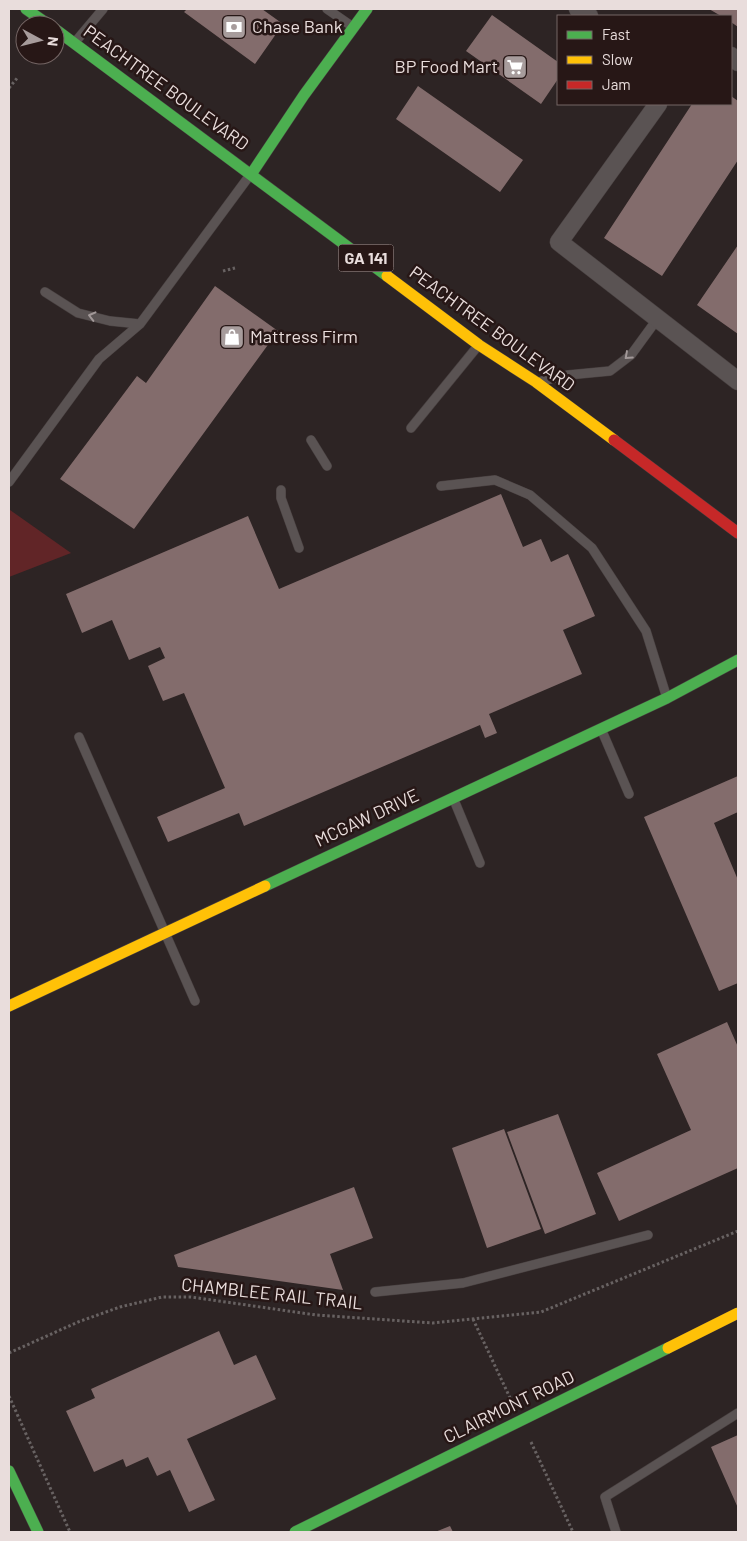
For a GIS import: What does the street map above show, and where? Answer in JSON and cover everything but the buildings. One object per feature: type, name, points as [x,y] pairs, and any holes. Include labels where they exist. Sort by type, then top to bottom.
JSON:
[{"type":"main road","points":[[252,172],[366,9]]},
{"type":"main road","name":"PEACHTREE BOULEVARD","points":[[65,37],[252,172],[479,345],[536,382],[738,533]]},
{"type":"main road","name":"MCGAW DRIVE","points":[[9,1006],[667,698],[738,660]]},
{"type":"main road","name":"CLAIRMONT ROAD","points":[[295,1532],[738,1313]]},
{"type":"main road","points":[[9,1471],[38,1532]]},
{"type":"street","points":[[657,105],[559,242],[738,381]]},
{"type":"lane","points":[[74,43],[103,9]]},
{"type":"lane","points":[[327,9],[353,27]]},
{"type":"lane","points":[[9,482],[99,359],[140,324],[252,172]]},
{"type":"lane","points":[[46,292],[78,313],[110,321],[140,324]]},
{"type":"lane","points":[[536,382],[568,375],[610,370],[631,355],[658,318]]},
{"type":"lane","points":[[411,428],[479,345]]},
{"type":"lane","points":[[311,440],[327,466]]},
{"type":"lane","points":[[442,486],[495,480],[530,495],[592,548],[646,631],[667,698]]},
{"type":"lane","points":[[281,490],[281,498],[299,548]]},
{"type":"lane","points":[[601,728],[629,794]]},
{"type":"lane","points":[[79,737],[166,931],[195,1002]]},
{"type":"lane","points":[[453,797],[480,863]]},
{"type":"lane","points":[[375,1292],[463,1283],[648,1235]]},
{"type":"lane","points":[[616,1532],[605,1497],[738,1413]]},
{"type":"path","points":[[9,88],[18,77]]},
{"type":"path","points":[[223,271],[236,268]]},
{"type":"path","name":"CHAMBLEE RAIL TRAIL","points":[[9,1353],[78,1322],[120,1307],[162,1297],[191,1297],[316,1315],[433,1323],[541,1312],[738,1231]]},
{"type":"path","points":[[9,1396],[70,1532]]},
{"type":"shaded area","points":[[10,510],[71,553],[9,577]]},
{"type":"traffic: fast","points":[[26,9],[35,15]]},
{"type":"traffic: fast","points":[[252,173],[304,95],[367,9]]},
{"type":"traffic: fast","points":[[65,36],[387,276]]},
{"type":"traffic: fast","points":[[265,886],[667,698],[738,660]]},
{"type":"traffic: fast","points":[[295,1532],[668,1348]]},
{"type":"traffic: fast","points":[[9,1471],[38,1532]]},
{"type":"traffic: slow","points":[[387,276],[479,345],[536,382],[614,440]]},
{"type":"traffic: slow","points":[[9,1006],[265,886]]},
{"type":"traffic: slow","points":[[668,1348],[738,1313]]},
{"type":"traffic: jam","points":[[614,440],[738,533]]},
{"type":"place","name":"Chase Bank","points":[[234,27]]},
{"type":"place","name":"BP Food Mart","points":[[515,67]]},
{"type":"place","name":"Mattress Firm","points":[[232,337]]}]
